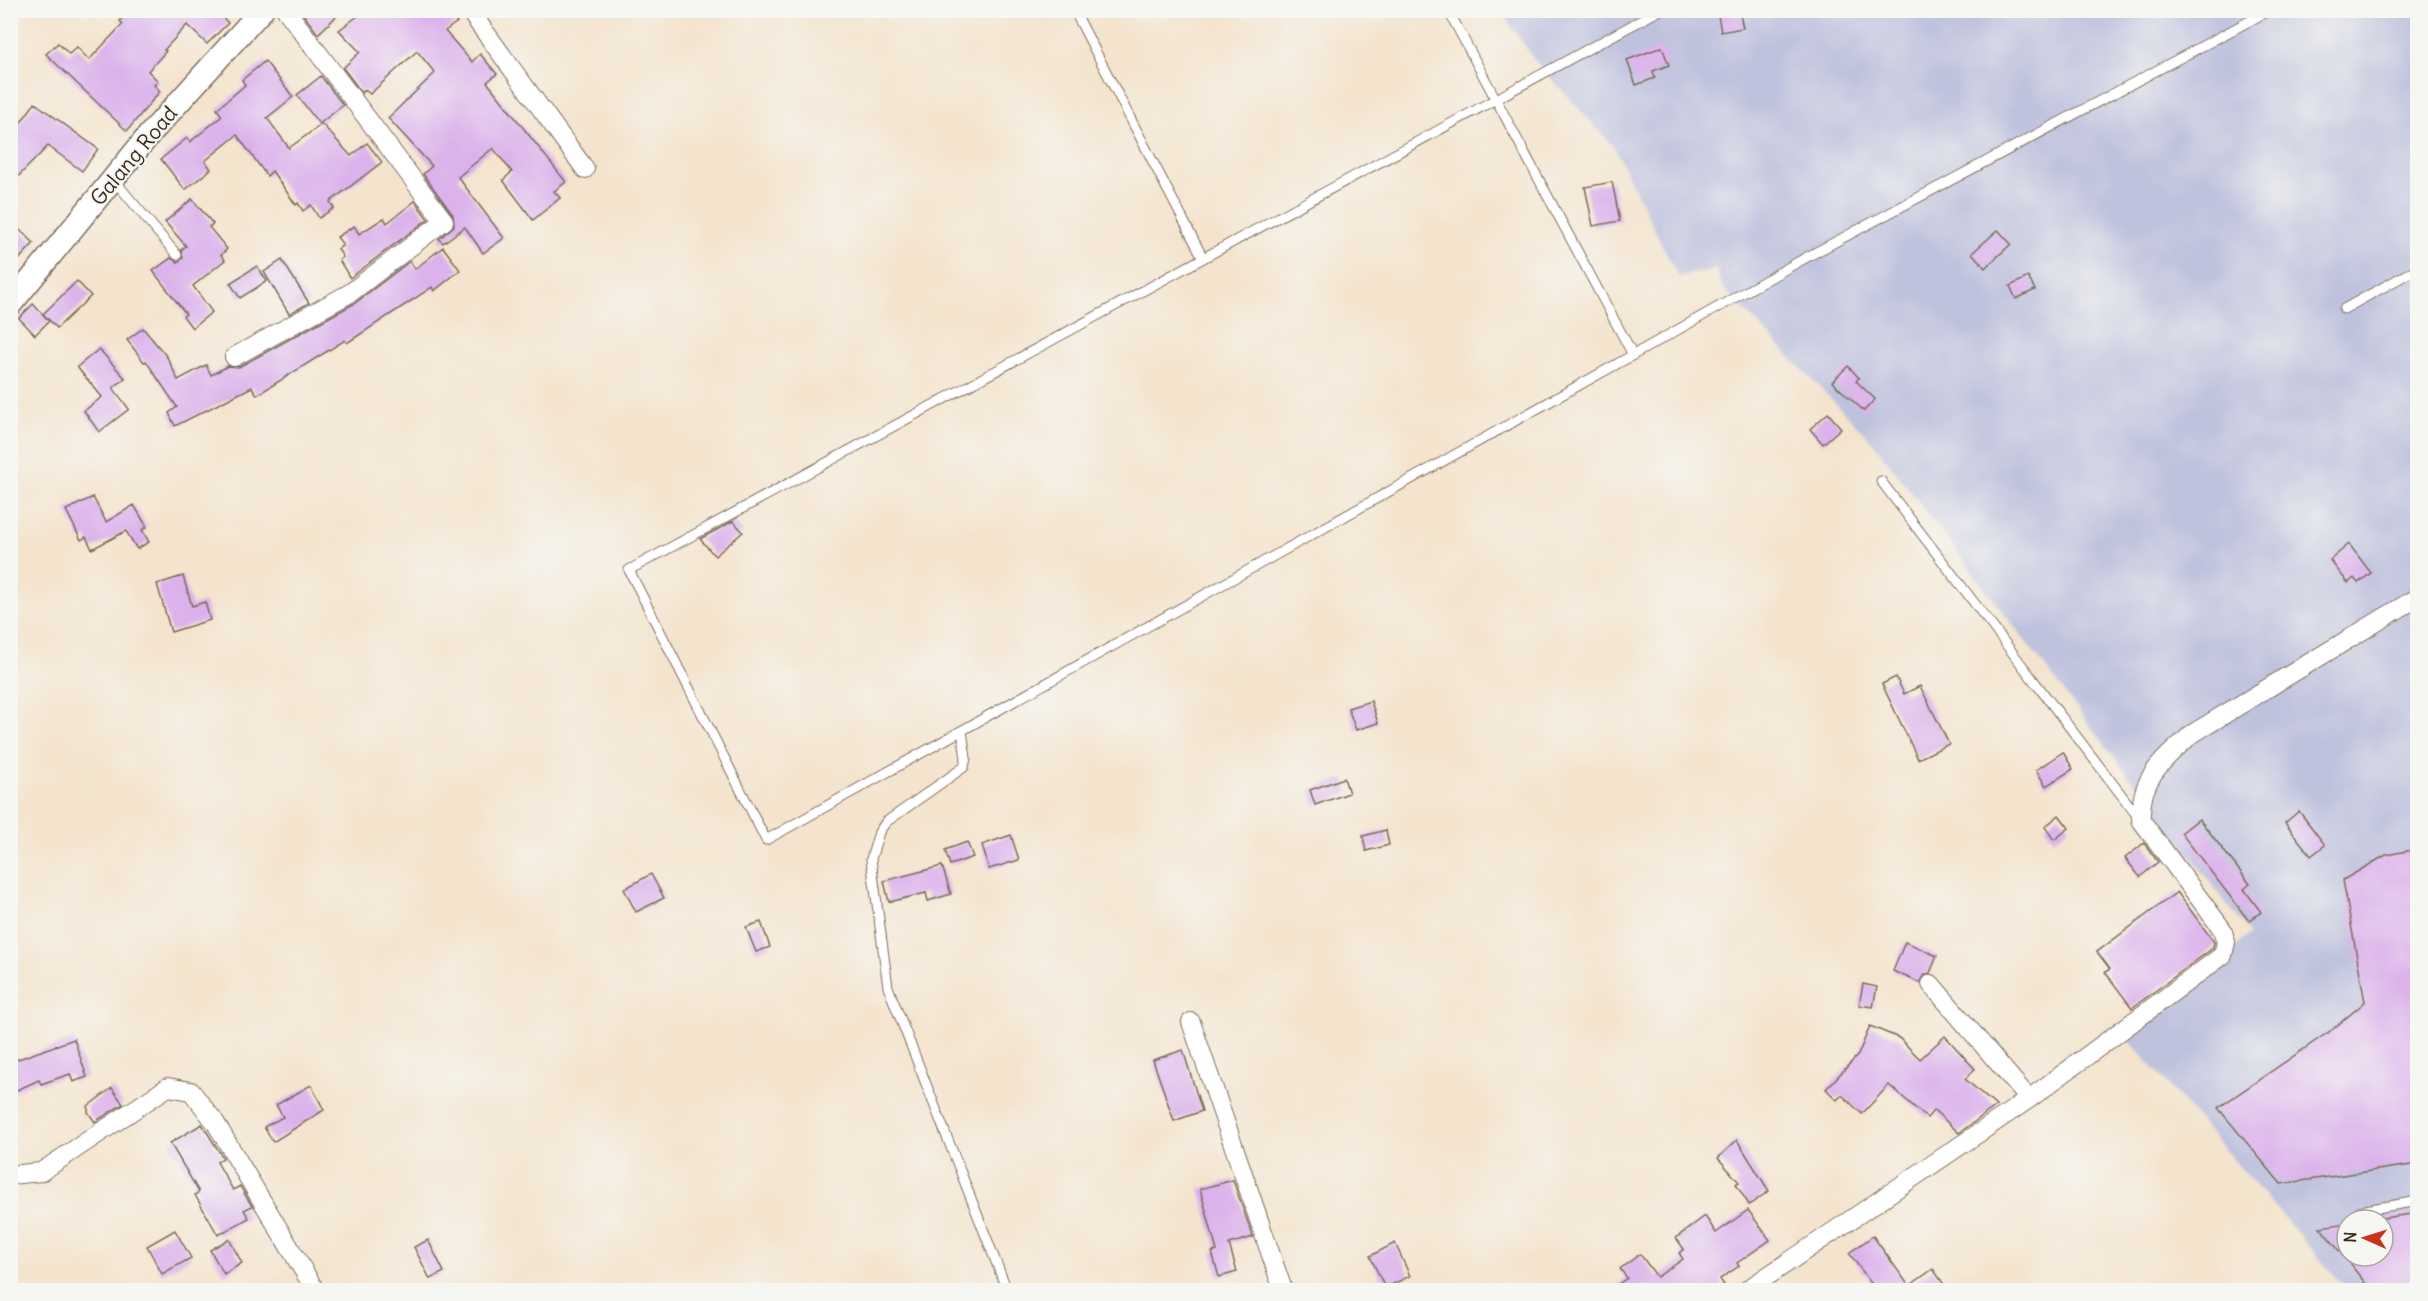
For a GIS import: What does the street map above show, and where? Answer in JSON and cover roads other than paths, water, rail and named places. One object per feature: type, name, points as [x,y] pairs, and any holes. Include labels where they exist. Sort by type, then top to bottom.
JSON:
[{"type":"street","name":"Galang Road","points":[[10,304],[149,135],[262,10]]},
{"type":"street","points":[[234,357],[350,293],[444,221],[286,10]]},
{"type":"street","points":[[469,10],[585,169]]},
{"type":"street","points":[[1747,1290],[2029,1099],[2223,955],[2226,942],[2222,929],[2141,820],[2140,798],[2161,762],[2192,734],[2418,597]]},
{"type":"street","points":[[1931,984],[2029,1099]]},
{"type":"street","points":[[1191,1022],[1282,1290]]},
{"type":"street","points":[[10,1175],[41,1172],[168,1087],[191,1091],[215,1122],[315,1290]]},
{"type":"lane","points":[[1074,10],[1203,258]]},
{"type":"lane","points":[[1448,10],[1633,355]]},
{"type":"lane","points":[[1660,10],[629,570],[766,840],[1807,257],[2270,10]]},
{"type":"lane","points":[[113,179],[177,255]]},
{"type":"lane","points":[[2344,309],[2418,268]]},
{"type":"lane","points":[[1881,481],[2141,820]]},
{"type":"lane","points":[[962,731],[966,758],[964,767],[886,822],[876,839],[872,860],[888,987],[1007,1290]]},
{"type":"lane","points":[[2377,1208],[2418,1201]]}]
